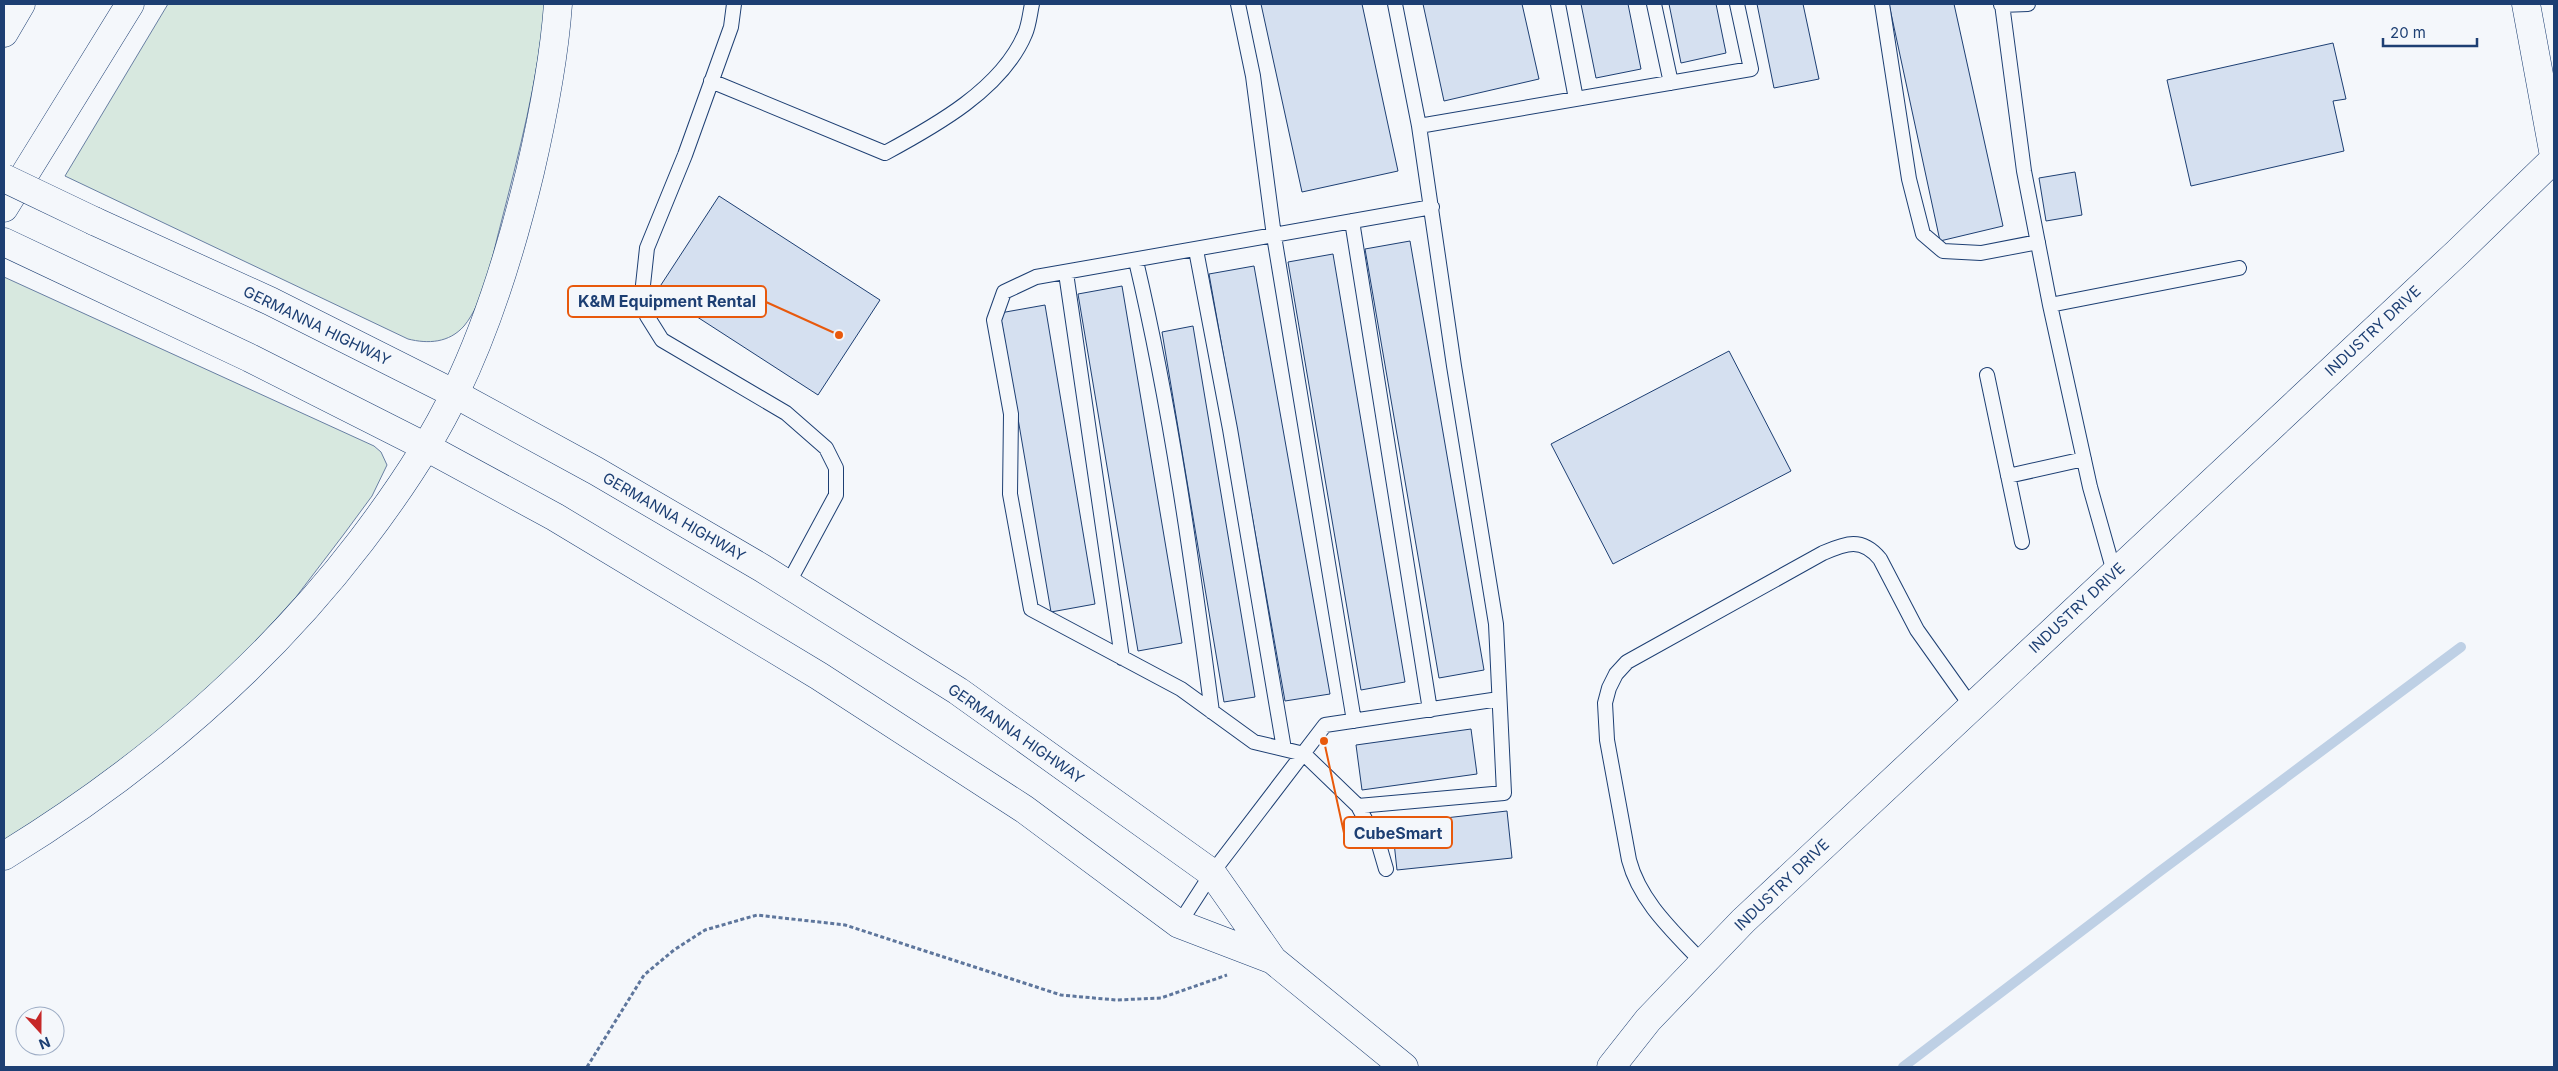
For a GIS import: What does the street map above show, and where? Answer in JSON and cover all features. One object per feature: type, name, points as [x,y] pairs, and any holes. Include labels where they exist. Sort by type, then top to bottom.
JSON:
[{"type":"main road","points":[[4,32],[22,4]]},
{"type":"main road","points":[[4,208],[130,4]]},
{"type":"main road","points":[[4,856],[58,823],[139,764],[216,700],[281,636],[330,582],[385,509],[426,447],[455,394],[488,317],[522,207],[543,115],[558,4]]},
{"type":"main road","points":[[2526,4],[2554,158]]},
{"type":"main road","name":"INDUSTRY DRIVE","points":[[1611,1067],[1648,1020],[1742,921],[2458,252],[2554,158]]},
{"type":"main road","name":"GERMANNA HIGHWAY","points":[[4,178],[270,301],[455,394],[604,476],[788,584],[958,692],[1212,873],[1273,960],[1404,1067]]},
{"type":"main road","name":"GERMANNA HIGHWAY","points":[[4,242],[250,358],[426,447],[555,516],[819,676],[1024,809],[1179,924],[1273,960]]},
{"type":"lane","points":[[734,4],[731,27],[685,155],[647,248],[643,285],[647,316],[662,340],[786,413],[826,448],[836,468],[836,495],[788,584]]},
{"type":"lane","points":[[711,81],[885,153],[937,124],[997,78],[1025,34],[1032,4]]},
{"type":"lane","points":[[1238,4],[1253,76],[1274,236],[1354,721]]},
{"type":"lane","points":[[1358,806],[1504,793],[1496,624],[1454,366],[1419,126],[1395,4]]},
{"type":"lane","points":[[1558,4],[1576,99]]},
{"type":"lane","points":[[1654,4],[1671,83]]},
{"type":"lane","points":[[1419,126],[1751,69],[1737,4]]},
{"type":"lane","points":[[1882,4],[1909,179],[1923,234],[1943,252],[1981,253],[2038,242]]},
{"type":"lane","points":[[2028,4],[2002,5],[2024,171],[2050,305],[2084,459],[2114,572]]},
{"type":"lane","points":[[1386,869],[1379,845],[1358,806],[1304,754],[1254,742],[1181,689],[1032,609],[1010,494],[1011,414],[994,320],[1004,292],[1036,278],[1432,206]]},
{"type":"lane","points":[[1352,222],[1430,710]]},
{"type":"lane","points":[[1196,250],[1230,429],[1284,749]]},
{"type":"lane","points":[[1136,261],[1149,318],[1170,436],[1195,585],[1212,712]]},
{"type":"lane","points":[[2050,305],[2239,268]]},
{"type":"lane","points":[[1066,273],[1122,658]]},
{"type":"lane","points":[[1987,375],[2022,542]]},
{"type":"lane","points":[[2008,476],[2084,459]]},
{"type":"lane","points":[[1703,963],[1662,919],[1634,878],[1629,860],[1607,740],[1605,703],[1613,681],[1627,662],[1823,553],[1844,544],[1861,544],[1872,550],[1880,559],[1917,630],[1972,706]]},
{"type":"lane","points":[[1179,924],[1212,873],[1325,725],[1499,699]]},
{"type":"path","points":[[587,1067],[644,974],[674,950],[705,930],[756,915],[845,925],[1060,995],[1116,1000],[1161,998],[1229,974]]},
{"type":"shaded area","points":[[168,4],[545,4],[538,60],[527,116],[490,265],[477,305],[458,332],[445,339],[431,342],[408,339],[65,176]]},
{"type":"shaded area","points":[[4,277],[374,446],[381,452],[387,465],[372,496],[344,534],[296,597],[246,652],[147,743],[4,845]]},
{"type":"building","points":[[1261,4],[1362,4],[1398,171],[1302,192]]},
{"type":"building","points":[[1423,4],[1522,4],[1539,79],[1444,101]]},
{"type":"building","points":[[1581,4],[1628,4],[1641,69],[1596,78]]},
{"type":"building","points":[[1669,4],[1716,4],[1726,53],[1681,63]]},
{"type":"building","points":[[1757,4],[1803,4],[1819,79],[1774,88]]},
{"type":"building","points":[[1889,4],[1954,4],[2003,226],[1940,241]]},
{"type":"building","points":[[2333,43],[2346,99],[2333,101],[2344,151],[2191,186],[2167,80]]},
{"type":"building","points":[[2075,172],[2082,215],[2046,221],[2039,178]]},
{"type":"building","points":[[719,196],[880,300],[818,395],[657,291]]},
{"type":"building","points":[[1410,241],[1484,670],[1439,678],[1365,249]]},
{"type":"building","points":[[1333,254],[1405,682],[1361,690],[1288,262]]},
{"type":"building","points":[[1254,266],[1330,694],[1285,701],[1209,274]]},
{"type":"building","points":[[1122,286],[1182,643],[1138,651],[1078,294]]},
{"type":"building","points":[[1045,305],[1095,604],[1051,612],[1000,313]]},
{"type":"building","points":[[1193,326],[1255,697],[1224,702],[1162,332]]},
{"type":"building","points":[[1729,351],[1791,471],[1613,564],[1551,444]]},
{"type":"building","points":[[1471,729],[1477,774],[1362,790],[1356,745]]},
{"type":"building","points":[[1507,811],[1512,858],[1397,870],[1392,824]]},
{"type":"waterway","points":[[1903,1067],[2159,872],[2461,647]]},
{"type":"place","name":"K&M Equipment Rental","points":[[839,335]]},
{"type":"place","name":"CubeSmart","points":[[1324,741]]}]
